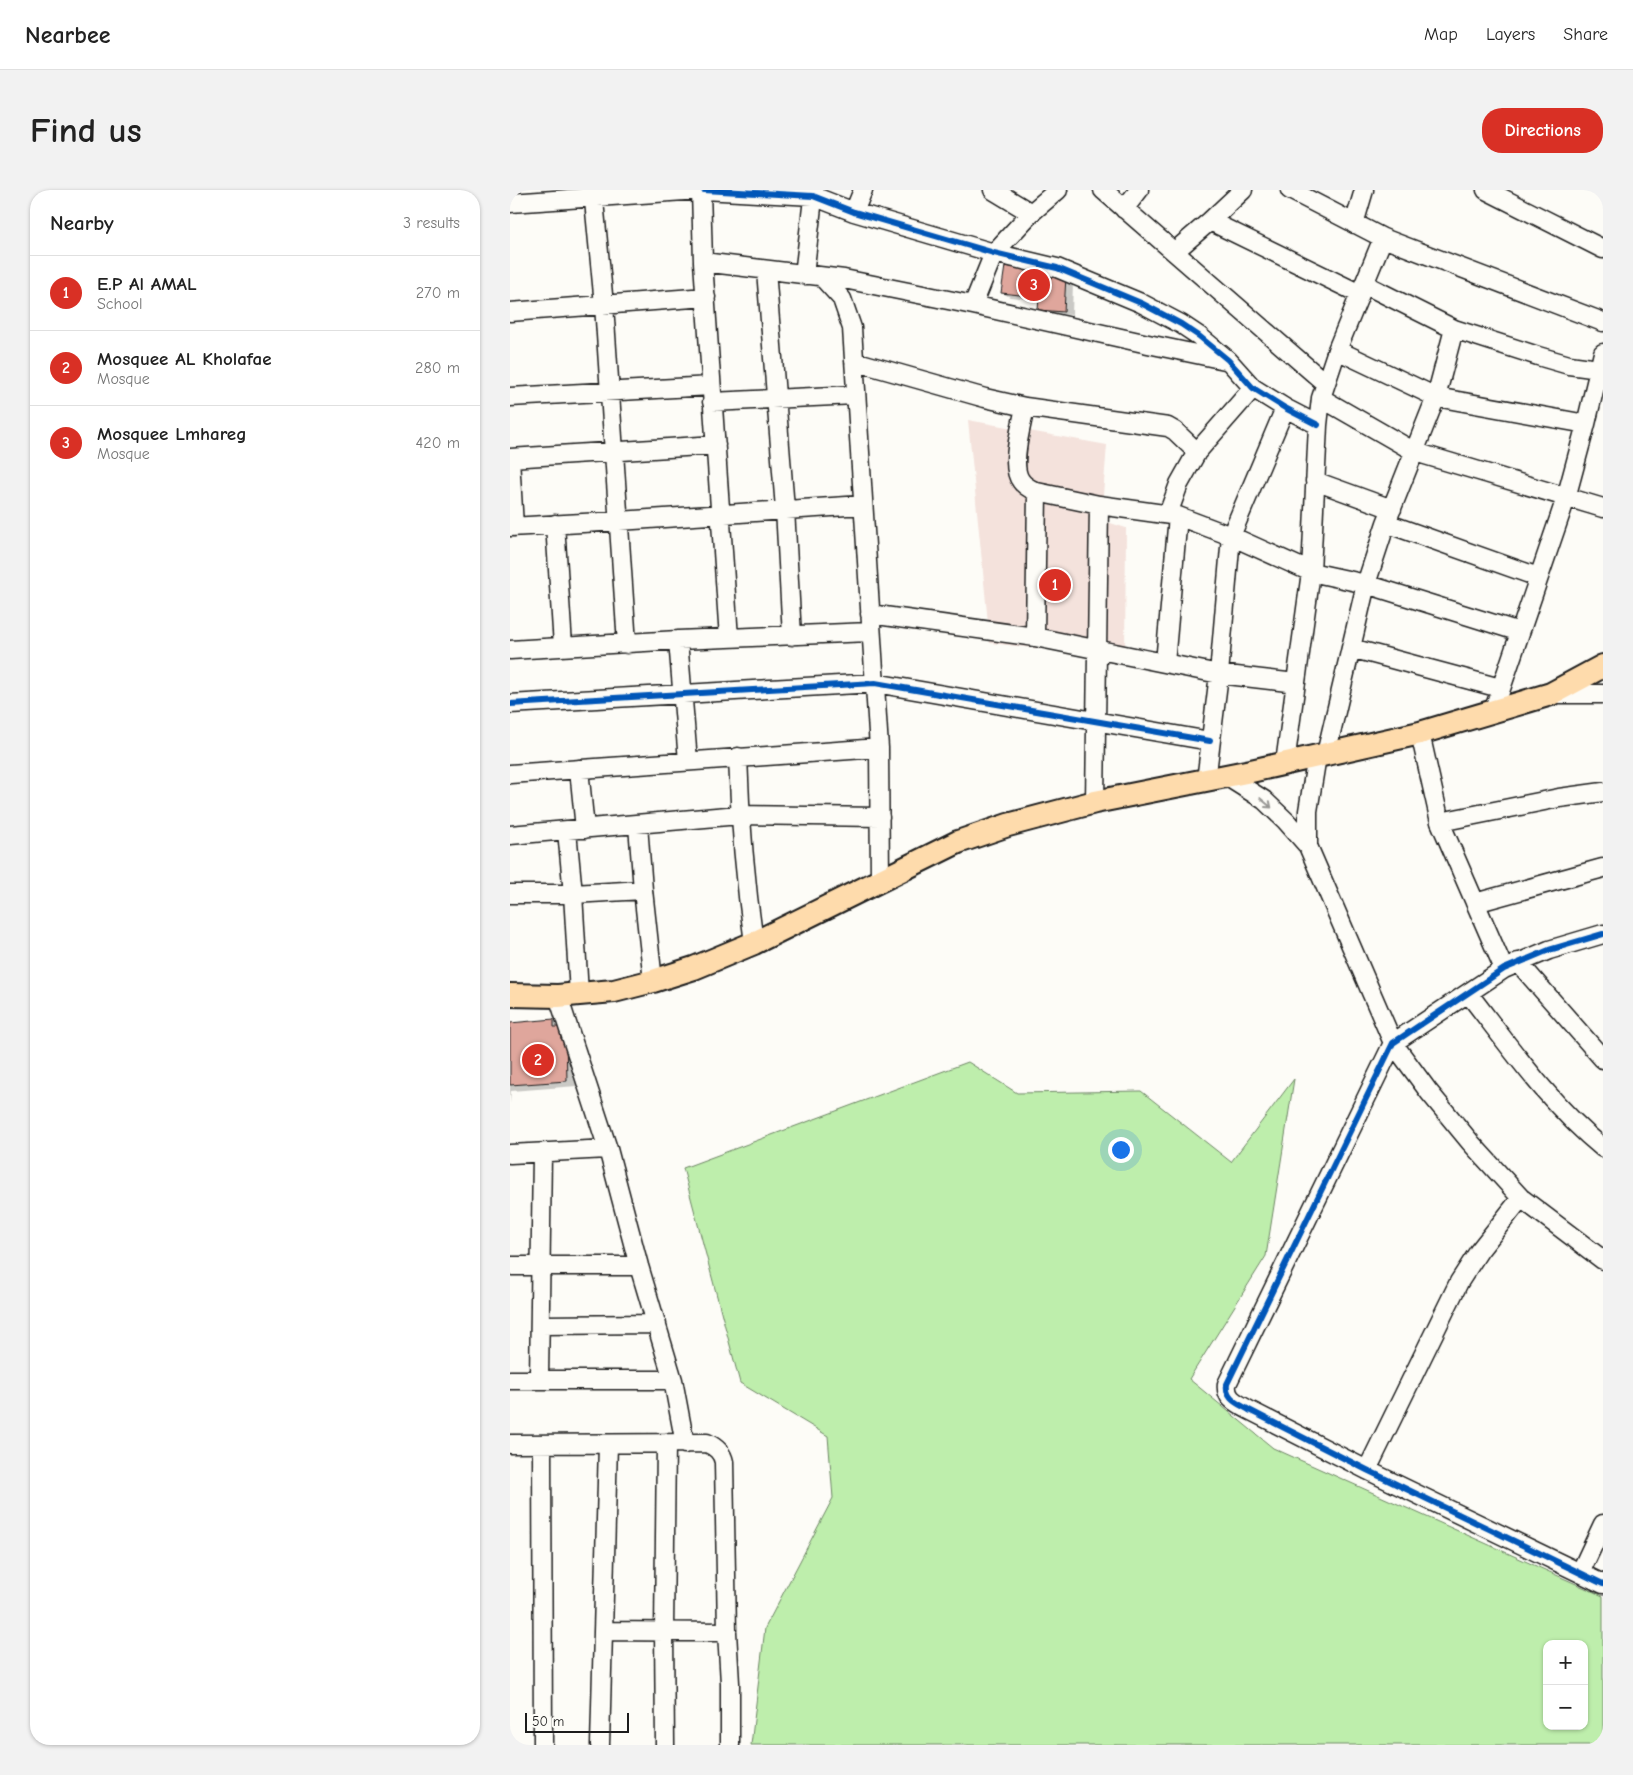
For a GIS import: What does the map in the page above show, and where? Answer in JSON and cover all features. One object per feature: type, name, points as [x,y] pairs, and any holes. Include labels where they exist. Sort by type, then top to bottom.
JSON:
[{"type":"main road","points":[[510,996],[568,995],[614,991],[653,981],[694,968],[754,943],[958,842],[1008,824],[1094,802],[1216,778],[1420,733],[1551,694],[1603,666]]},
{"type":"street","points":[[701,190],[703,262],[729,638]]},
{"type":"street","points":[[510,203],[594,194],[701,190],[814,193],[854,212],[994,253],[1057,268],[1141,303],[1181,324],[1199,336],[1228,360],[1253,388],[1285,408],[1318,425]]},
{"type":"street","points":[[854,212],[863,190]]},
{"type":"street","points":[[993,190],[1031,213]]},
{"type":"street","points":[[973,305],[994,253],[1031,213],[1058,190]]},
{"type":"street","points":[[1103,190],[1174,252],[1323,390],[1415,452],[1603,508]]},
{"type":"street","points":[[1124,209],[1139,190]]},
{"type":"street","points":[[1174,252],[1210,222],[1243,190]]},
{"type":"street","points":[[1290,190],[1383,238],[1603,322]]},
{"type":"street","points":[[1354,224],[1364,190]]},
{"type":"street","points":[[1486,190],[1603,249]]},
{"type":"street","points":[[804,275],[814,193]]},
{"type":"street","points":[[594,194],[604,305],[626,644]]},
{"type":"street","points":[[1210,222],[1454,328],[1538,356],[1569,364],[1601,361],[1566,498],[1493,712]]},
{"type":"street","points":[[1285,763],[1311,572],[1318,425],[1323,390],[1337,350],[1383,238]]},
{"type":"street","points":[[703,262],[844,279],[1228,360]]},
{"type":"street","points":[[766,270],[785,509],[792,636]]},
{"type":"street","points":[[822,277],[842,299],[852,328],[870,632],[879,748],[880,881]]},
{"type":"street","points":[[510,312],[706,297]]},
{"type":"street","points":[[1308,846],[1308,811],[1366,584],[1389,516],[1436,397],[1454,328]]},
{"type":"street","points":[[1337,350],[1436,397],[1586,424]]},
{"type":"street","points":[[854,361],[985,398],[1025,407],[1168,427],[1197,452]]},
{"type":"street","points":[[1164,663],[1173,515],[1179,484],[1197,452],[1253,388]]},
{"type":"street","points":[[510,397],[609,391],[712,394],[776,399],[855,394]]},
{"type":"street","points":[[1025,407],[1016,459],[1016,471],[1020,481],[1028,488],[1037,492],[1099,505],[1173,515],[1231,536],[1311,572],[1366,584],[1520,632]]},
{"type":"street","points":[[1285,408],[1231,536],[1219,674],[1210,740],[1216,778],[1264,800],[1308,846],[1393,1043],[1429,1092],[1521,1198],[1603,1260]]},
{"type":"street","points":[[716,445],[510,458],[512,527],[618,522],[720,513],[862,505]]},
{"type":"street","points":[[1315,481],[1389,516],[1538,577]]},
{"type":"street","points":[[1035,637],[1037,492]]},
{"type":"street","points":[[1094,802],[1099,505]]},
{"type":"street","points":[[555,524],[563,646]]},
{"type":"street","points":[[870,614],[1035,637],[1219,674],[1296,683]]},
{"type":"street","points":[[510,650],[678,640],[870,632]]},
{"type":"street","points":[[678,640],[688,761]]},
{"type":"street","points":[[1351,648],[1500,688]]},
{"type":"street","points":[[510,704],[875,683],[1210,740]]},
{"type":"street","points":[[1551,694],[1603,694]]},
{"type":"street","points":[[1420,733],[1440,822],[1476,903],[1511,965],[1603,1059]]},
{"type":"street","points":[[510,774],[879,748]]},
{"type":"street","points":[[738,757],[739,815],[744,872],[754,943]]},
{"type":"street","points":[[579,769],[585,829]]},
{"type":"street","points":[[1440,822],[1559,798],[1603,792]]},
{"type":"street","points":[[510,836],[739,815],[880,817]]},
{"type":"street","points":[[638,825],[653,981]]},
{"type":"street","points":[[567,831],[573,894],[568,995],[639,1266],[673,1380],[685,1444]]},
{"type":"street","points":[[1476,903],[1603,868]]},
{"type":"street","points":[[510,894],[573,894],[643,890]]},
{"type":"street","points":[[1603,934],[1549,950],[1511,965],[1393,1043],[1226,1390],[1231,1399],[1248,1410],[1367,1470],[1603,1584]]},
{"type":"street","points":[[1468,993],[1554,1100],[1603,1148]]},
{"type":"street","points":[[510,1154],[608,1149]]},
{"type":"street","points":[[539,1380],[542,1153]]},
{"type":"street","points":[[1367,1470],[1459,1282],[1479,1251],[1521,1198]]},
{"type":"street","points":[[510,1266],[639,1266]]},
{"type":"street","points":[[540,1325],[657,1324]]},
{"type":"street","points":[[510,1380],[673,1380]]},
{"type":"street","points":[[666,1443],[664,1630],[666,1745]]},
{"type":"street","points":[[510,1444],[707,1443],[716,1448],[723,1457],[730,1683],[730,1745]]},
{"type":"street","points":[[542,1444],[543,1745]]},
{"type":"street","points":[[600,1745],[608,1444]]},
{"type":"street","points":[[1580,1573],[1603,1524]]},
{"type":"street","points":[[604,1631],[727,1632]]},
{"type":"shaded area","points":[[968,420],[1107,445],[1101,520],[1126,528],[1125,659],[990,643]]},
{"type":"green space","points":[[968,1062],[1017,1093],[1141,1091],[1231,1162],[1294,1079],[1266,1256],[1189,1379],[1273,1448],[1603,1596],[1603,1745],[751,1745],[765,1628],[833,1498],[828,1436],[740,1383],[683,1168]]},
{"type":"building","points":[[1005,266],[1066,276],[1064,312],[1038,310],[1039,297],[1001,293]]},
{"type":"building","points":[[554,1019],[554,1027],[560,1027],[561,1039],[566,1039],[567,1081],[510,1085],[510,1023]]},
{"type":"cycle path","points":[[704,190],[813,196],[854,212],[994,253],[1057,268],[1141,303],[1181,324],[1228,360],[1253,388],[1285,408],[1318,425]]},
{"type":"cycle path","points":[[510,704],[875,683],[1210,741]]},
{"type":"cycle path","points":[[1603,934],[1549,950],[1504,969],[1393,1043],[1227,1384],[1230,1397],[1236,1403],[1249,1410],[1367,1470],[1603,1584]]},
{"type":"place","name":"Mosquee Lmhareg","points":[[1034,285]]},
{"type":"place","name":"E.P Al AMAL","points":[[1055,585]]},
{"type":"place","name":"Mosquee AL Kholafae","points":[[538,1060]]}]
